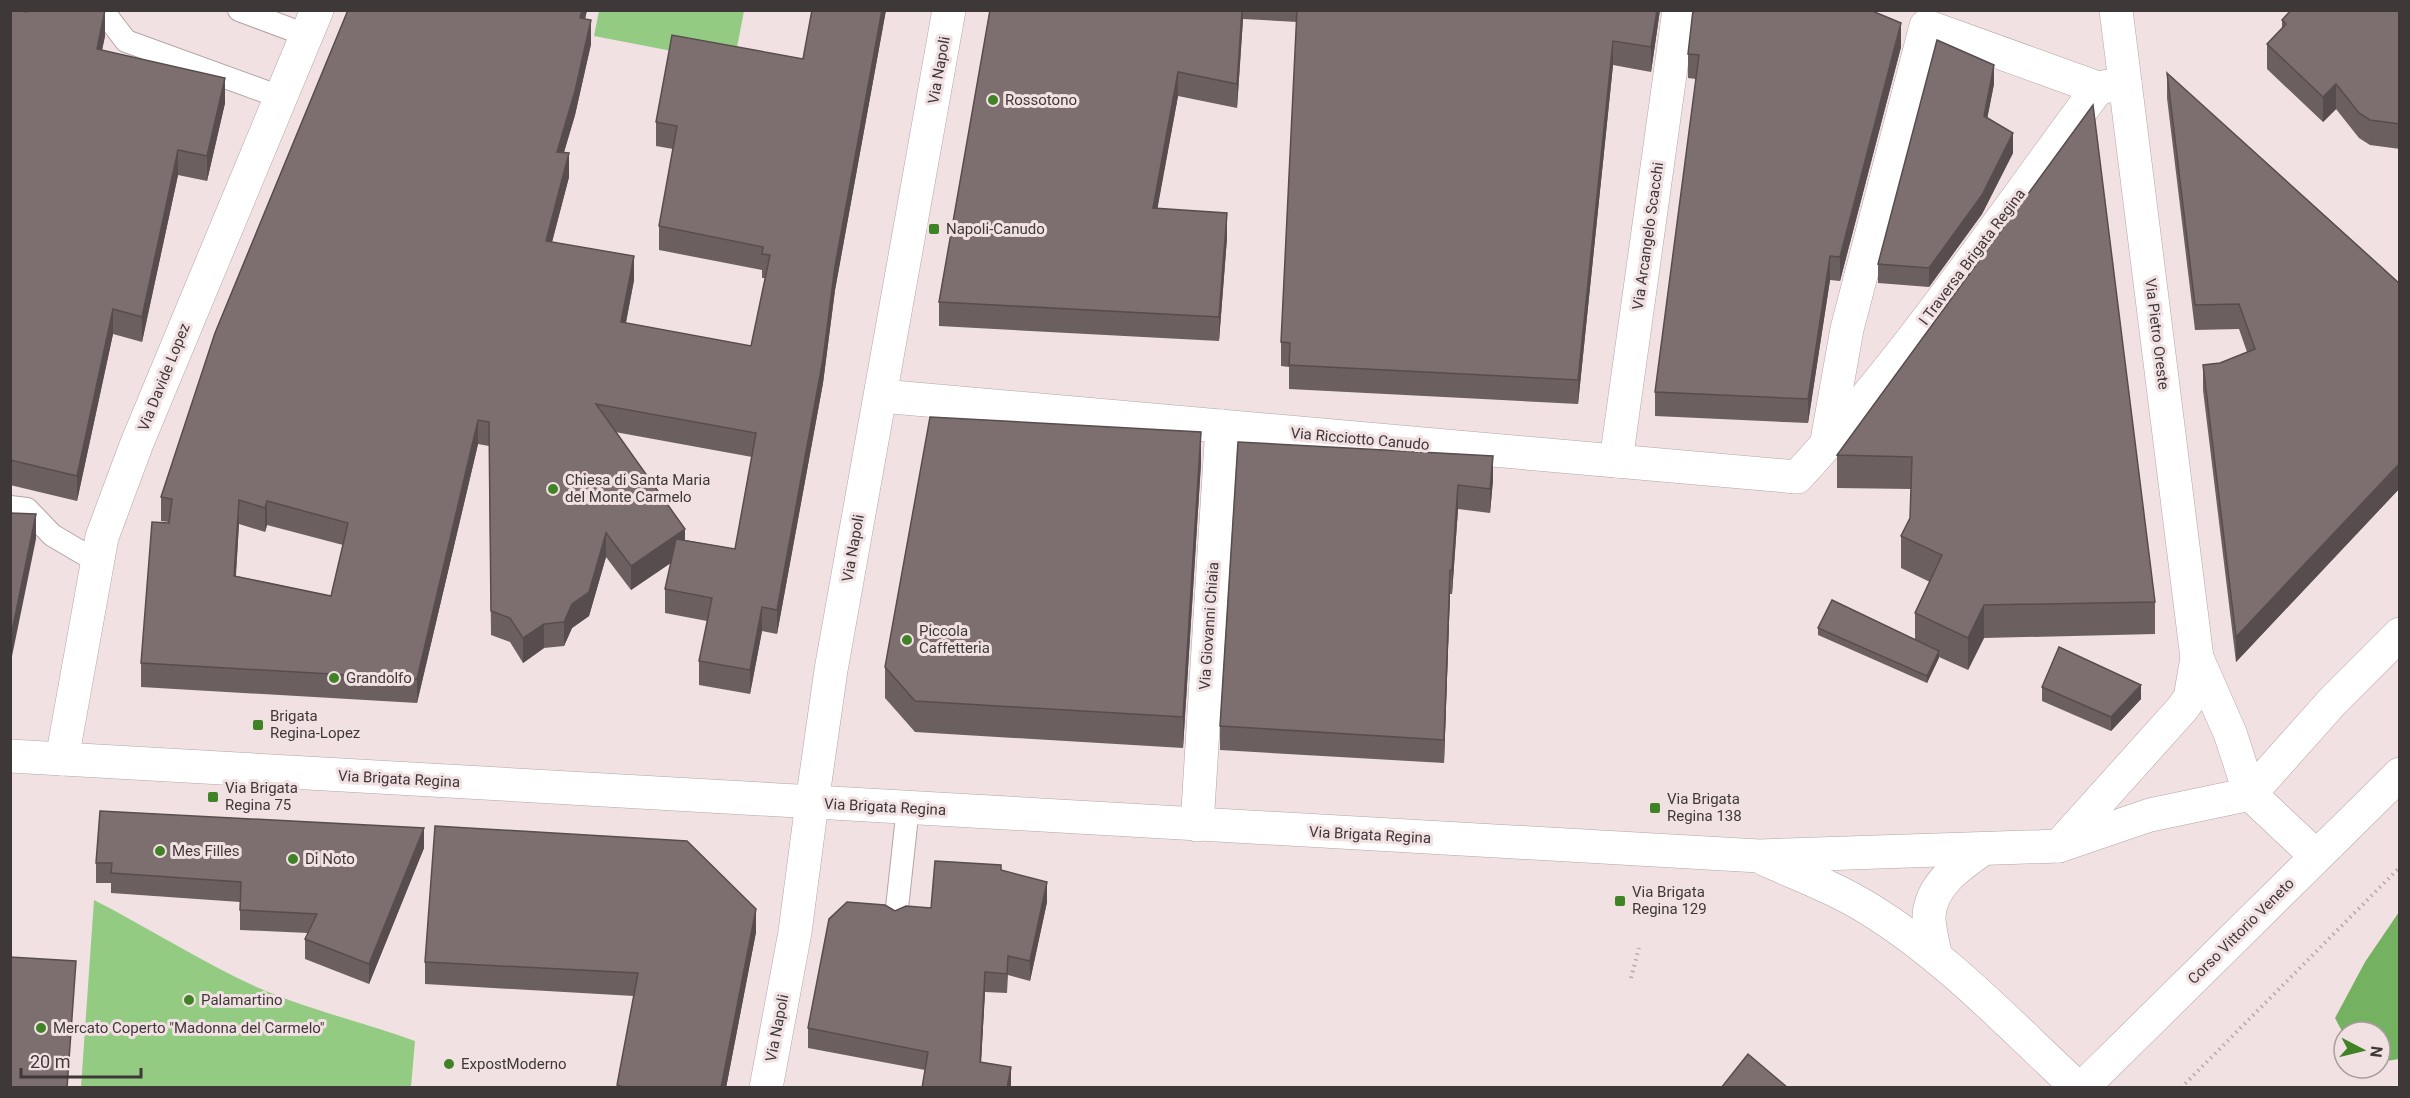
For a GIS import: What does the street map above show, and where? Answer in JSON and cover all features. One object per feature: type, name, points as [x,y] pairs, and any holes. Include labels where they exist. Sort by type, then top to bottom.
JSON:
[{"type":"street","name":"Via Napoli","points":[[766,1088],[795,932],[831,670],[949,10]]},
{"type":"street","name":"Via Arcangelo Scacchi","points":[[1616,461],[1679,10]]},
{"type":"street","name":"Via Pietro Oreste","points":[[2116,10],[2111,86],[2197,658],[2230,733],[2250,794]]},
{"type":"street","name":"Via Davide Lopez","points":[[62,759],[96,561],[137,443],[311,23]]},
{"type":"street","points":[[1826,446],[1847,329],[1926,26],[2111,86]]},
{"type":"street","name":"I Traversa Brigata Regina","points":[[1826,446],[2111,86]]},
{"type":"street","name":"Via Ricciotto Canudo","points":[[881,396],[1797,477],[1826,446]]},
{"type":"street","name":"Via Giovanni Chiaia","points":[[1197,825],[1222,426]]},
{"type":"street","points":[[2316,856],[2250,794],[2332,702],[2400,634]]},
{"type":"street","name":"Via Pietro Oreste","points":[[2059,846],[2182,709],[2190,698],[2197,658]]},
{"type":"street","name":"Via Brigata Regina","points":[[10,756],[1759,856],[2059,846],[2150,815],[2250,794]]},
{"type":"street","name":"Corso Vittorio Veneto","points":[[2080,1088],[2400,774]]},
{"type":"street","points":[[1936,957],[1929,915],[1934,901],[1947,876],[1983,849]]},
{"type":"street","points":[[1759,856],[1868,909],[1936,957],[2080,1088]]},
{"type":"lane","points":[[87,10],[105,15],[126,41],[280,96]]},
{"type":"lane","points":[[239,10],[311,23]]},
{"type":"lane","points":[[10,507],[27,509],[52,535],[96,561]]},
{"type":"lane","points":[[896,916],[908,807]]},
{"type":"path","points":[[2181,1088],[2400,867]]},
{"type":"path","points":[[1631,978],[1639,948]]},
{"type":"shaded area","points":[[599,11],[744,11],[734,63],[594,36]]},
{"type":"shaded area","name":"Palamartino","points":[[94,900],[217,968],[259,988],[297,1003],[415,1041],[411,1087],[81,1087]]},
{"type":"shaded area","points":[[2399,912],[2399,1059],[2392,1060],[2392,1020],[2336,1020],[2335,1018],[2365,962]]},
{"type":"building","points":[[10,10],[26,12],[26,10],[105,10],[97,49],[225,78],[207,156],[178,150],[142,317],[113,309],[77,476],[10,460]]},
{"type":"building","points":[[348,10],[582,10],[580,18],[591,20],[575,91],[557,152],[569,153],[546,241],[634,256],[621,322],[751,346],[770,255],[762,254],[763,247],[659,226],[677,126],[656,122],[672,35],[803,59],[812,10],[882,10],[835,266],[823,359],[777,610],[762,607],[750,670],[699,661],[712,598],[665,589],[676,539],[735,549],[756,433],[596,404],[685,529],[631,566],[606,533],[589,592],[572,604],[564,622],[544,624],[523,638],[510,618],[491,611],[489,422],[478,420],[417,679],[141,663],[152,522],[169,523],[172,499],[161,497],[215,333]],"holes":[[[239,500],[265,508],[267,501],[348,523],[331,596],[234,576]]]},
{"type":"building","points":[[990,10],[1242,10],[1237,84],[1178,72],[1153,208],[1227,213],[1219,317],[939,302]]},
{"type":"building","points":[[1297,10],[1657,10],[1651,47],[1613,41],[1578,380],[1289,365],[1290,343],[1281,342]]},
{"type":"building","points":[[1693,10],[1870,10],[1901,23],[1840,257],[1830,256],[1808,399],[1655,392],[1699,55],[1688,54]]},
{"type":"building","points":[[2291,10],[2400,10],[2400,124],[2370,120],[2359,113],[2336,84],[2323,97],[2267,44],[2286,24],[2282,20]]},
{"type":"building","points":[[1937,40],[1994,65],[1984,116],[2013,133],[1982,195],[1929,268],[1878,264]]},
{"type":"building","points":[[2167,73],[2400,284],[2400,463],[2236,637],[2203,365],[2220,363],[2255,349],[2239,304],[2195,305]]},
{"type":"building","points":[[2093,105],[2155,602],[1984,605],[1968,638],[1915,613],[1942,555],[1901,536],[1910,518],[1912,457],[1837,455]]},
{"type":"building","points":[[930,417],[1201,432],[1183,717],[915,701],[885,667]]},
{"type":"building","points":[[1238,442],[1493,456],[1490,489],[1458,485],[1452,570],[1450,570],[1444,740],[1220,726]]},
{"type":"building","points":[[10,513],[36,514],[10,641]]},
{"type":"building","points":[[1832,600],[1939,651],[1927,676],[1818,628]]},
{"type":"building","points":[[2059,647],[2141,685],[2111,717],[2042,687]]},
{"type":"building","points":[[100,811],[424,828],[369,964],[305,939],[317,914],[240,910],[241,882],[111,873],[112,863],[96,863]]},
{"type":"building","points":[[435,826],[687,841],[756,909],[721,1088],[626,1088],[617,1085],[638,973],[425,962]]},
{"type":"building","points":[[935,861],[1001,865],[1001,870],[1047,882],[1030,961],[1008,956],[1007,974],[985,972],[980,1062],[1011,1067],[1007,1088],[922,1088],[928,1052],[808,1028],[829,919],[847,902],[885,905],[895,911],[906,906],[931,908]]},
{"type":"building","name":"Mercato Coperto \"Madonna del Carmelo\"","points":[[10,957],[76,961],[67,1088],[10,1088]]},
{"type":"building","points":[[1748,1054],[1788,1088],[1721,1088]]},
{"type":"place","name":"Rossotono","points":[[993,100]]},
{"type":"place","name":"Napoli-Canudo","points":[[934,229]]},
{"type":"place","name":"Chiesa di Santa Maria del Monte Carmelo","points":[[553,489]]},
{"type":"place","name":"Piccola Caffetteria","points":[[907,640]]},
{"type":"place","name":"Grandolfo","points":[[334,678]]},
{"type":"place","name":"Brigata Regina-Lopez","points":[[258,725]]},
{"type":"place","name":"Via Brigata Regina 75","points":[[213,797]]},
{"type":"place","name":"Via Brigata Regina 138","points":[[1655,808]]},
{"type":"place","name":"Mes Filles","points":[[160,851]]},
{"type":"place","name":"Di Noto","points":[[293,859]]},
{"type":"place","name":"Via Brigata Regina 129","points":[[1620,901]]},
{"type":"place","name":"Palamartino","points":[[189,1000]]},
{"type":"place","name":"Mercato Coperto \"Madonna del Carmelo\"","points":[[41,1028]]},
{"type":"place","name":"ExpostModerno","points":[[449,1064]]}]
